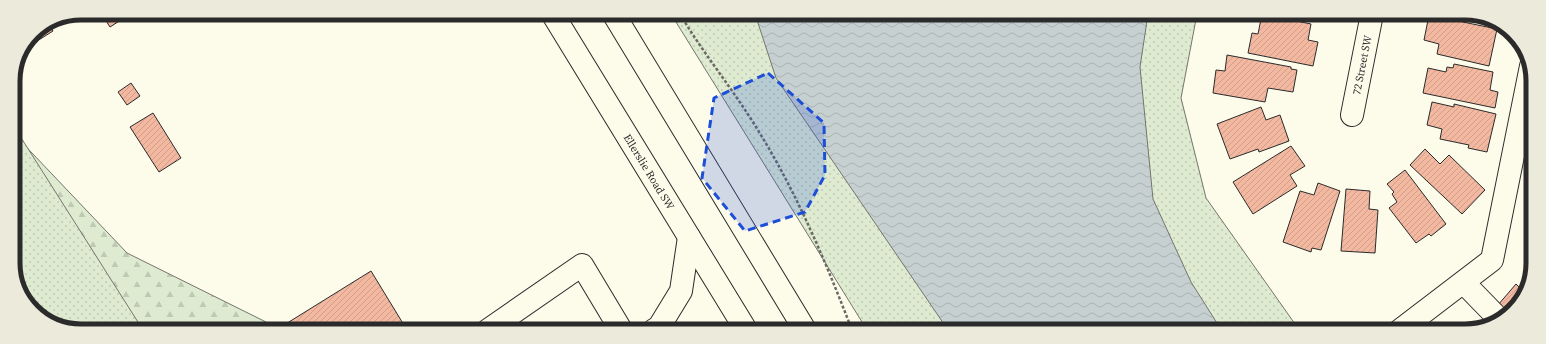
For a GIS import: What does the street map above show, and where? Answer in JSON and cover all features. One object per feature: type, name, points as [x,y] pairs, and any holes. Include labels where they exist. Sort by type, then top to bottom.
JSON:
[{"type":"main road","name":"Ellerslie Road SW","points":[[556,20],[742,324]]},
{"type":"main road","points":[[616,20],[801,324]]},
{"type":"main road","name":"72 Street SW","points":[[1352,115],[1371,20]]},
{"type":"main road","points":[[1408,324],[1464,283],[1492,260],[1526,91]]},
{"type":"main road","points":[[661,324],[681,291],[689,237]]},
{"type":"main road","points":[[497,324],[582,265],[617,324]]},
{"type":"main road","points":[[1464,283],[1496,316]]},
{"type":"path","points":[[684,20],[756,127],[783,174],[820,250],[850,324]]},
{"type":"highlighted area","points":[[768,73],[824,123],[825,175],[805,212],[745,231],[702,178],[714,98]]},
{"type":"green space","points":[[675,20],[1196,20],[1181,98],[1206,198],[1295,324],[863,324]]},
{"type":"green space","points":[[20,136],[139,324],[69,323],[50,316],[38,306],[26,290],[21,275],[20,263]]},
{"type":"green space","points":[[20,140],[127,253],[266,322],[263,324],[81,324],[68,323],[20,235]]},
{"type":"water","points":[[757,20],[1147,20],[1140,67],[1153,199],[1191,282],[1218,324],[944,324],[776,78]]},
{"type":"building","points":[[106,20],[121,20],[110,27]]},
{"type":"building","points":[[1261,20],[1291,20],[1311,24],[1308,40],[1318,42],[1313,66],[1248,53],[1252,33],[1258,34]]},
{"type":"building","points":[[1428,20],[1453,20],[1497,29],[1489,66],[1437,54],[1439,44],[1424,40]]},
{"type":"building","points":[[50,28],[53,31],[34,43]]},
{"type":"building","points":[[1227,55],[1291,67],[1291,69],[1297,70],[1293,92],[1268,88],[1265,102],[1213,93],[1216,70],[1225,71]]},
{"type":"building","points":[[1454,64],[1493,72],[1490,90],[1498,92],[1495,108],[1423,93],[1428,68],[1446,72],[1447,67],[1453,68]]},
{"type":"building","points":[[131,83],[140,96],[127,105],[118,92]]},
{"type":"building","points":[[1432,102],[1454,107],[1454,104],[1496,114],[1487,152],[1468,148],[1469,145],[1440,139],[1442,129],[1427,125]]},
{"type":"building","points":[[1261,107],[1266,120],[1280,115],[1289,141],[1259,152],[1258,149],[1230,159],[1217,124]]},
{"type":"building","points":[[153,113],[181,158],[159,172],[130,127]]},
{"type":"building","points":[[1291,146],[1305,166],[1290,175],[1297,186],[1253,214],[1233,182]]},
{"type":"building","points":[[1425,149],[1440,164],[1449,155],[1485,190],[1462,214],[1410,165]]},
{"type":"building","points":[[1405,170],[1446,224],[1431,236],[1429,234],[1416,243],[1389,208],[1397,202],[1392,194],[1394,192],[1387,184]]},
{"type":"building","points":[[1318,183],[1340,191],[1321,250],[1312,248],[1311,252],[1283,242],[1300,191],[1314,195]]},
{"type":"building","points":[[1346,189],[1370,191],[1369,209],[1378,210],[1375,253],[1341,251]]},
{"type":"building","points":[[371,271],[403,324],[286,324]]},
{"type":"building","points":[[1516,284],[1520,288],[1511,303],[1504,310],[1498,305]]}]
